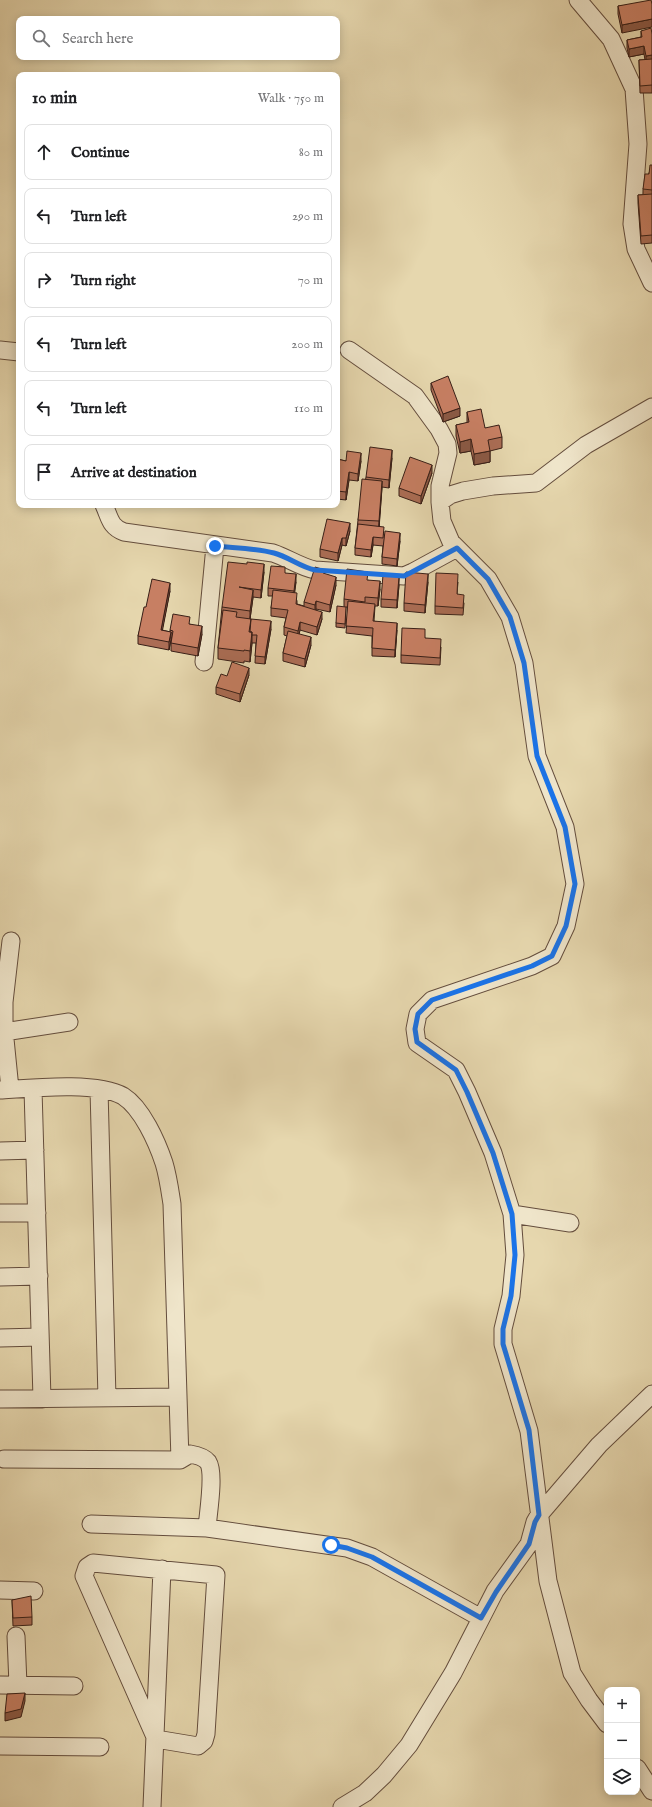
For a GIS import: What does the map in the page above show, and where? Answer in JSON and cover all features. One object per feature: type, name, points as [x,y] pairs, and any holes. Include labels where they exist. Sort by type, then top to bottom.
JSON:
[{"type":"street","points":[[578,0],[611,39],[634,89],[638,144],[632,224],[644,249],[652,283]]},
{"type":"street","points":[[0,350],[16,352]]},
{"type":"street","points":[[349,350],[415,396],[439,429],[447,444],[448,453],[441,480],[440,502],[442,521],[451,542],[488,579],[510,617],[524,663],[537,756],[565,827],[575,884],[566,926],[552,956],[532,966],[432,1000],[418,1014],[415,1029],[417,1042],[426,1050],[456,1070],[493,1153],[512,1214],[515,1255],[511,1296],[503,1329],[503,1344],[529,1430],[537,1518],[548,1581],[572,1673],[588,1700],[606,1723]]},
{"type":"street","points":[[440,502],[450,495],[463,491],[493,486],[536,483],[586,445],[652,407]]},
{"type":"street","points":[[105,508],[111,523],[116,529],[124,532],[273,553],[307,568],[398,576],[412,572],[457,548]]},
{"type":"street","points":[[204,662],[215,546]]},
{"type":"street","points":[[11,941],[4,1002],[5,1090],[78,1087],[108,1090],[122,1096],[133,1103],[140,1113],[164,1163],[172,1204],[180,1460]]},
{"type":"street","points":[[4,1032],[69,1022]]},
{"type":"street","points":[[33,1089],[42,1399]]},
{"type":"street","points":[[99,1089],[106,1398]]},
{"type":"street","points":[[0,1151],[35,1150]]},
{"type":"street","points":[[0,1213],[37,1213]]},
{"type":"street","points":[[512,1214],[570,1223]]},
{"type":"street","points":[[0,1277],[38,1276]]},
{"type":"street","points":[[0,1338],[40,1336]]},
{"type":"street","points":[[342,1807],[365,1793],[384,1775],[409,1745],[453,1673],[496,1592],[529,1544],[537,1518],[599,1445],[652,1394]]},
{"type":"street","points":[[0,1399],[178,1397]]},
{"type":"street","points":[[4,1458],[180,1460],[190,1454],[200,1456],[208,1462],[211,1473],[207,1528]]},
{"type":"street","points":[[91,1524],[207,1528],[331,1545],[372,1557],[481,1618]]},
{"type":"street","points":[[93,1563],[216,1575],[206,1734],[204,1741],[198,1746],[156,1739],[84,1576],[87,1567],[93,1563]]},
{"type":"street","points":[[152,1807],[162,1569]]},
{"type":"street","points":[[0,1590],[34,1590]]},
{"type":"street","points":[[16,1636],[18,1685]]},
{"type":"street","points":[[0,1685],[74,1686]]},
{"type":"street","points":[[0,1746],[100,1747]]},
{"type":"street","points":[[640,1773],[652,1791]]},
{"type":"building","points":[[651,0],[652,19],[622,25],[618,6]]},
{"type":"building","points":[[651,28],[652,55],[646,56],[644,46],[629,49],[627,40],[642,37],[641,31]]},
{"type":"building","points":[[652,59],[652,85],[640,86],[639,60]]},
{"type":"building","points":[[650,165],[652,165],[652,190],[643,189],[645,174],[649,174]]},
{"type":"building","points":[[652,194],[652,235],[641,236],[638,195]]},
{"type":"building","points":[[448,376],[460,408],[443,414],[431,383]]},
{"type":"building","points":[[481,409],[485,428],[499,425],[502,437],[488,440],[490,451],[474,454],[471,439],[460,442],[456,425],[469,422],[467,412]]},
{"type":"building","points":[[370,447],[392,450],[389,480],[366,477]]},
{"type":"building","points":[[347,451],[361,453],[358,474],[349,472],[346,492],[340,491],[340,460],[346,461]]},
{"type":"building","points":[[410,457],[432,465],[421,496],[399,488]]},
{"type":"building","points":[[362,479],[382,481],[379,521],[358,520]]},
{"type":"building","points":[[327,519],[350,523],[346,538],[342,538],[338,553],[320,549]]},
{"type":"building","points":[[358,524],[384,527],[383,538],[373,537],[371,550],[355,548]]},
{"type":"building","points":[[385,531],[400,533],[397,559],[382,557]]},
{"type":"building","points":[[228,562],[264,564],[261,590],[239,587],[253,590],[250,611],[222,607]]},
{"type":"building","points":[[271,566],[285,567],[285,573],[296,574],[294,591],[268,588]]},
{"type":"building","points":[[315,567],[325,570],[323,573],[336,577],[330,605],[316,601],[315,605],[304,602]]},
{"type":"building","points":[[347,569],[368,572],[367,580],[380,581],[378,598],[365,597],[365,602],[344,599]]},
{"type":"building","points":[[406,572],[428,574],[425,605],[404,603]]},
{"type":"building","points":[[436,573],[458,574],[457,594],[464,595],[463,608],[435,606]]},
{"type":"building","points":[[383,575],[399,577],[397,600],[381,599]]},
{"type":"building","points":[[152,579],[170,583],[161,630],[171,632],[169,642],[138,636]]},
{"type":"building","points":[[273,590],[297,593],[296,604],[322,612],[317,627],[300,622],[298,631],[284,627],[288,610],[271,608]]},
{"type":"building","points":[[348,601],[375,604],[373,621],[397,623],[395,650],[372,648],[373,628],[346,626]]},
{"type":"building","points":[[337,606],[346,607],[345,624],[336,623]]},
{"type":"building","points":[[223,610],[237,612],[236,617],[251,619],[249,632],[252,632],[250,651],[218,648]]},
{"type":"building","points":[[173,614],[190,617],[189,624],[202,626],[198,648],[171,643],[173,631],[170,630]]},
{"type":"building","points":[[251,619],[271,621],[265,657],[255,656],[257,635],[252,635],[252,632],[250,632]]},
{"type":"building","points":[[402,628],[425,629],[425,638],[441,639],[440,658],[401,655]]},
{"type":"building","points":[[288,631],[311,637],[305,659],[283,653]]},
{"type":"building","points":[[232,662],[249,668],[240,694],[216,687],[221,674],[227,676]]},
{"type":"building","points":[[31,1596],[32,1617],[13,1618],[12,1600]]},
{"type":"building","points":[[25,1693],[21,1709],[5,1713],[7,1694]]},
{"type":"route","points":[[215,546],[273,553],[284,556],[301,566],[315,570],[392,576],[404,576],[457,548],[488,579],[510,617],[524,663],[537,756],[565,827],[575,884],[566,926],[552,956],[532,966],[432,1000],[418,1014],[415,1029],[417,1042],[426,1050],[456,1070],[493,1153],[512,1214],[515,1255],[511,1296],[503,1329],[503,1344],[529,1430],[539,1515],[535,1522],[529,1544],[520,1554],[481,1618],[372,1557],[347,1548],[331,1545]]}]
